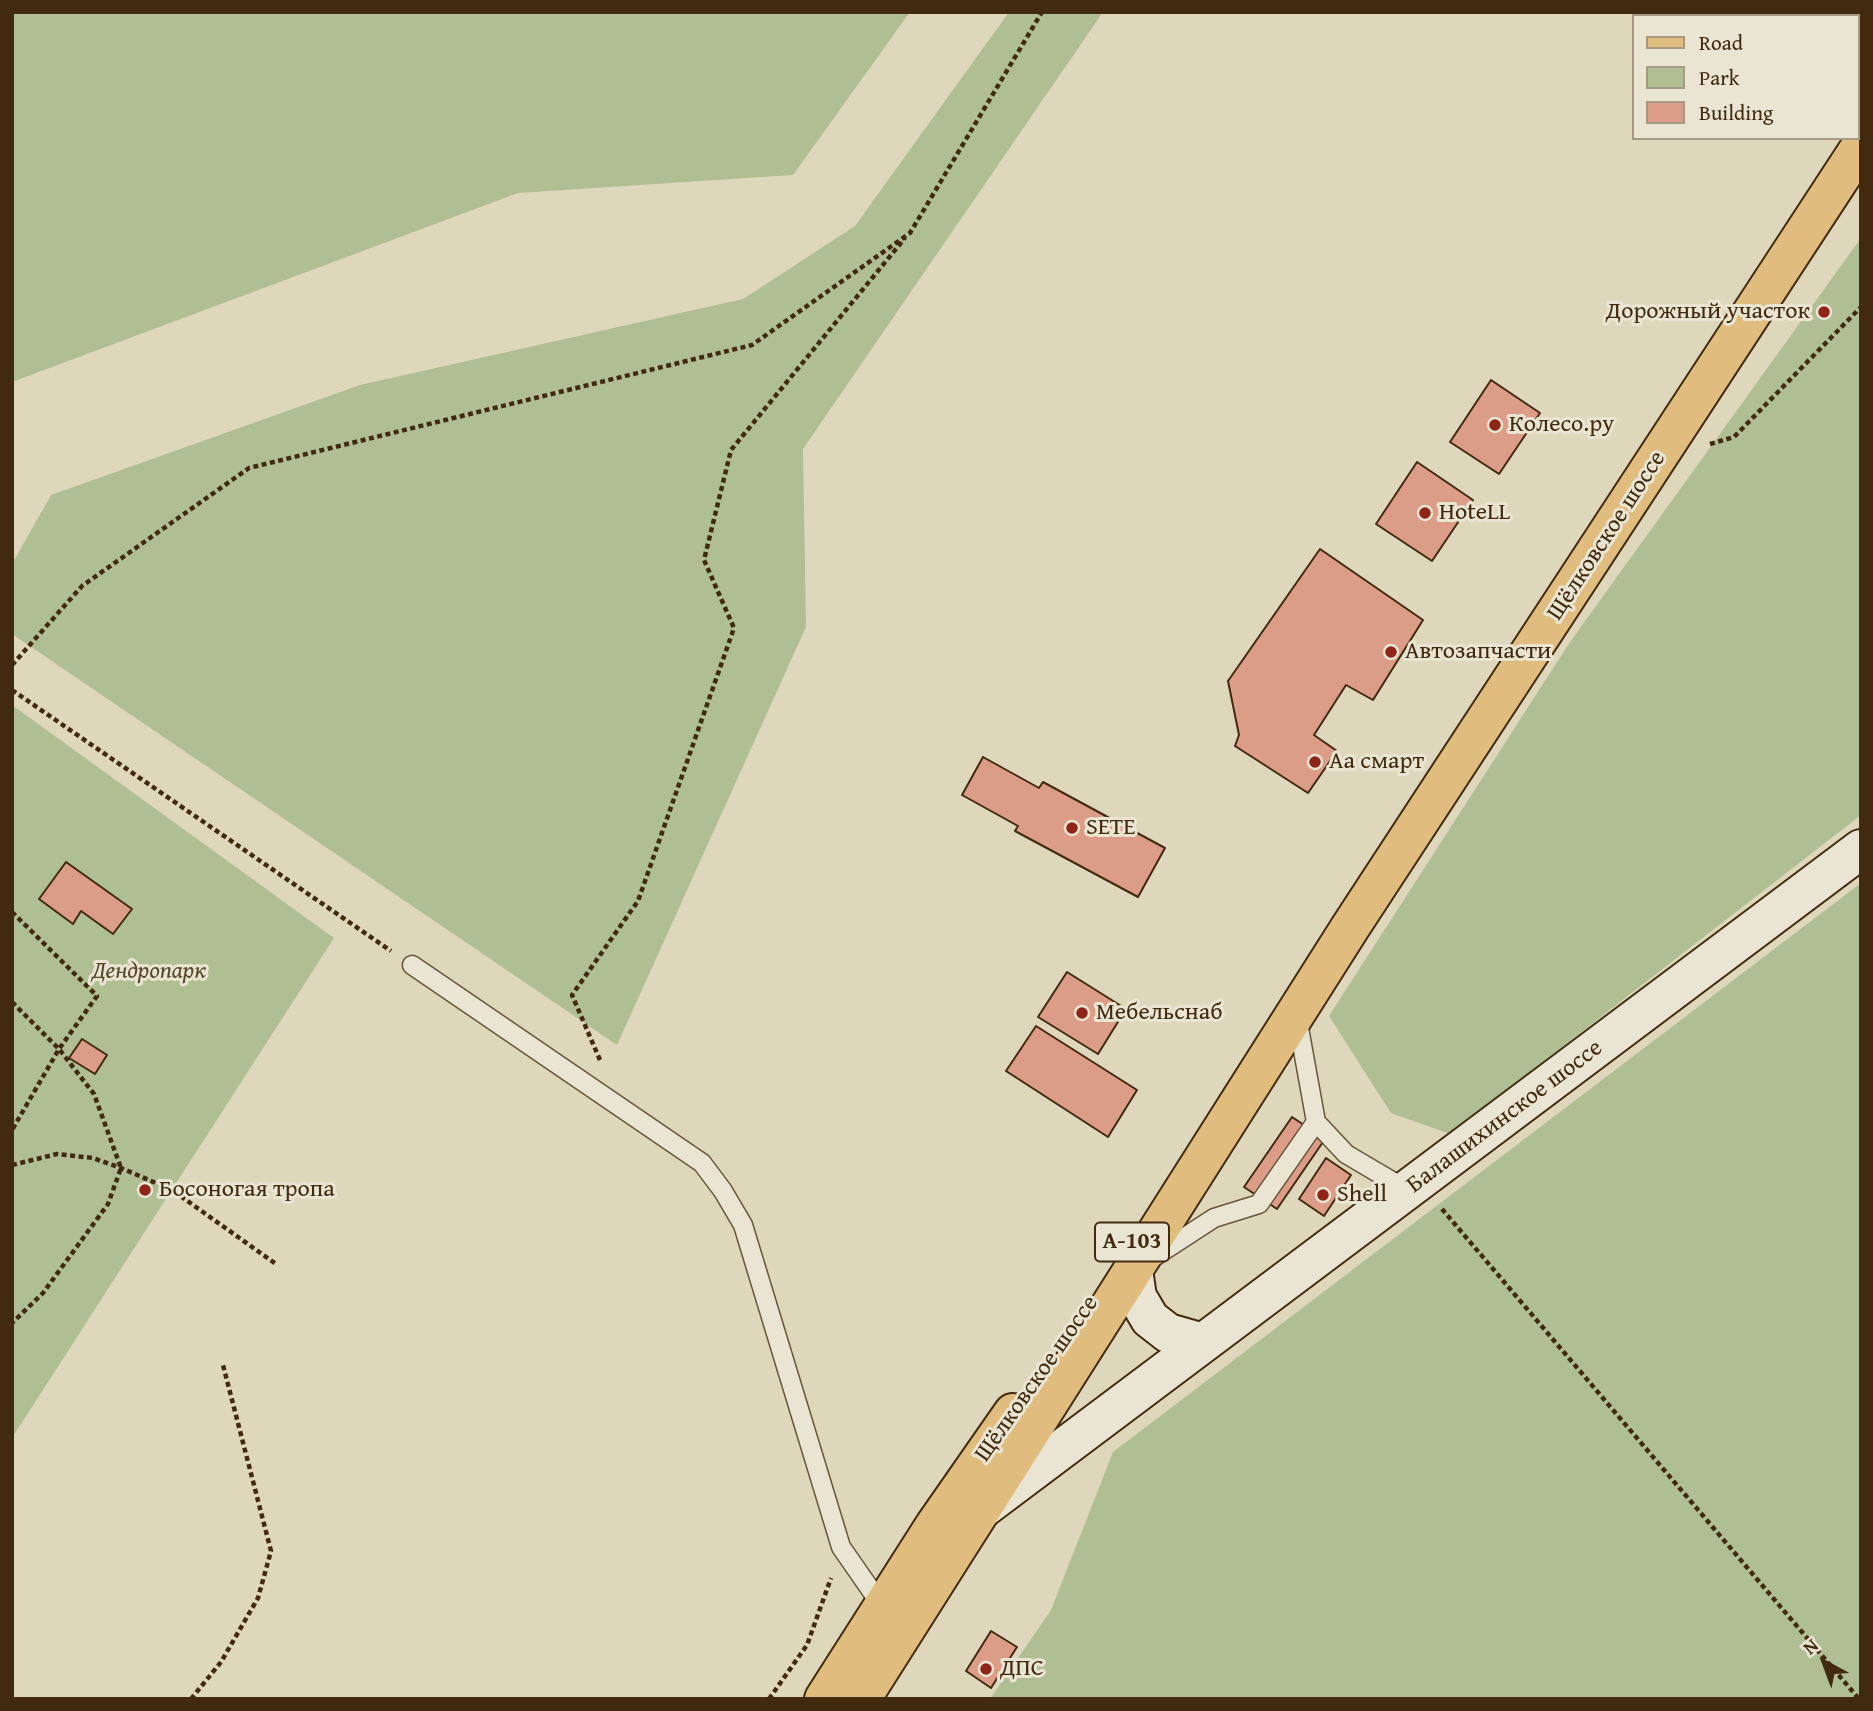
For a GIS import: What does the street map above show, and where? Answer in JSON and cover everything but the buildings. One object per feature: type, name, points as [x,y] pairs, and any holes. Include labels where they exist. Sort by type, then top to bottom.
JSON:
[{"type":"main road","name":"Щёлковское шоссе","points":[[861,1699],[1351,926],[1861,146]]},
{"type":"main road","name":"Балашихинское шоссе","points":[[913,1560],[1203,1343],[1423,1197],[1861,849]]},
{"type":"main road","name":"Щёлковское шоссе","points":[[824,1699],[913,1560],[1351,926]]},
{"type":"main road","points":[[1133,1270],[1138,1297],[1150,1319],[1168,1333],[1203,1343]]},
{"type":"lane","points":[[412,965],[702,1163],[743,1225],[841,1548],[882,1606]]},
{"type":"lane","points":[[1296,1012],[1316,1122],[1346,1154],[1423,1197]]},
{"type":"lane","points":[[1133,1270],[1214,1218],[1259,1204],[1316,1122]]},
{"type":"path","points":[[620,1106],[572,995],[638,901],[734,628],[704,560],[731,450],[909,233],[1042,12]]},
{"type":"path","points":[[12,665],[82,586],[249,468],[752,345],[909,233]]},
{"type":"path","points":[[1703,447],[1734,437],[1861,307]]},
{"type":"path","points":[[12,690],[412,965]]},
{"type":"path","points":[[12,912],[97,996],[59,1049],[12,1130]]},
{"type":"path","points":[[12,1002],[59,1049],[94,1094],[121,1168],[108,1205],[43,1293],[12,1323]]},
{"type":"path","points":[[12,1165],[57,1154],[93,1158],[121,1168],[172,1190],[276,1264]]},
{"type":"path","points":[[1423,1197],[1859,1699]]},
{"type":"path","points":[[191,1699],[222,1662],[258,1598],[271,1551],[223,1365]]},
{"type":"path","points":[[769,1699],[807,1645],[841,1548]]},
{"type":"green space","points":[[12,12],[910,12],[793,175],[518,193],[12,382]]},
{"type":"green space","points":[[1009,12],[1103,12],[803,449],[806,627],[617,1045],[12,634],[12,564],[51,495],[360,385],[743,299],[855,226]]},
{"type":"green space","points":[[1861,238],[1861,815],[1450,1134],[1391,1113],[1329,1016],[1570,642]]},
{"type":"green space","name":"Дендропарк","points":[[12,705],[334,938],[12,1438]]},
{"type":"green space","points":[[1861,883],[1861,1699],[990,1699],[1051,1610],[1113,1452]]},
{"type":"place","name":"Дорожный участок","points":[[1824,312]]},
{"type":"place","name":"Колесо.ру","points":[[1495,425]]},
{"type":"place","name":"HoteLL","points":[[1425,513]]},
{"type":"place","name":"Автозапчасти","points":[[1391,652]]},
{"type":"place","name":"Аа смарт","points":[[1315,762]]},
{"type":"place","name":"SETE","points":[[1072,828]]},
{"type":"place","name":"Мебельснаб","points":[[1082,1013]]},
{"type":"place","name":"Босоногая тропа","points":[[145,1190]]},
{"type":"place","name":"Shell","points":[[1323,1195]]},
{"type":"place","name":"ДПС","points":[[986,1669]]}]
